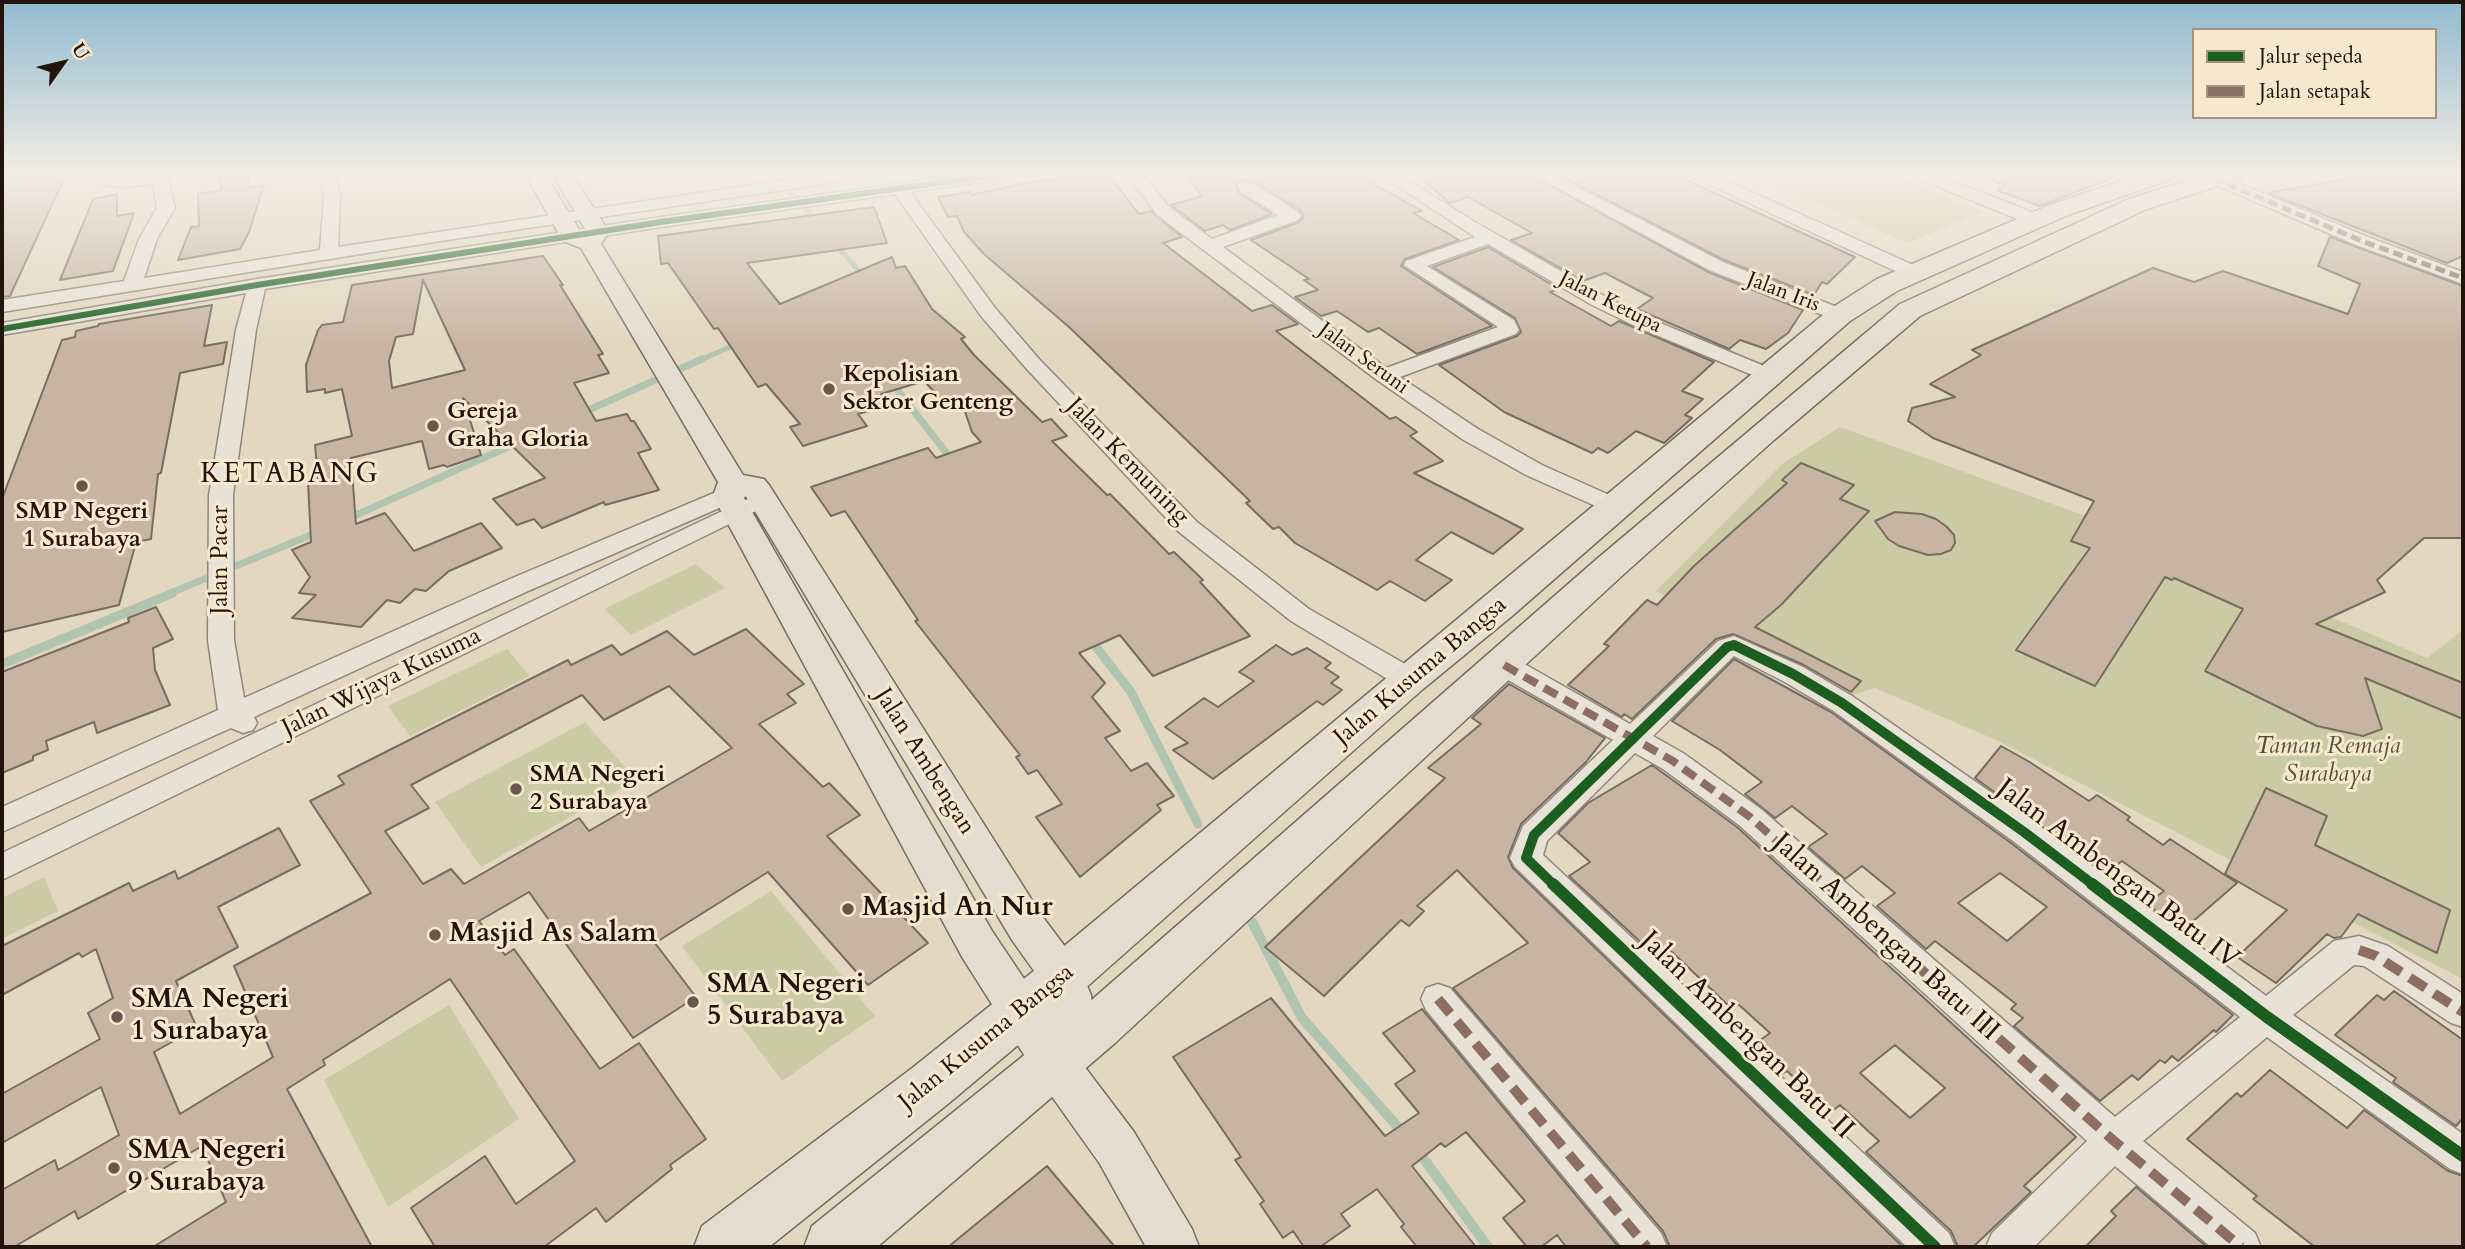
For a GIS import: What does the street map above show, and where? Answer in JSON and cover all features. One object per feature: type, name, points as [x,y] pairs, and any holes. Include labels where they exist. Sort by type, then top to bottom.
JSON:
[{"type":"highway","name":"Jalan Kusuma Bangsa","points":[[723,1247],[930,1086],[1063,977],[1840,315],[1887,285],[2008,232]]},
{"type":"highway","name":"Jalan Kusuma Bangsa","points":[[833,1247],[1054,1062],[1754,441],[1880,334],[1918,305],[2075,232]]},
{"type":"highway","points":[[1926,268],[1973,279]]},
{"type":"highway","points":[[1499,607],[1540,631]]},
{"type":"main road","name":"Jalan Ambengan","points":[[584,232],[666,373],[743,495],[1063,977],[1069,995],[1071,1017],[1054,1062]]},
{"type":"main road","name":"Jalan Ambengan","points":[[743,495],[977,944],[1054,1062],[1116,1148],[1174,1247]]},
{"type":"street","points":[[131,285],[153,232]]},
{"type":"street","points":[[329,253],[330,232]]},
{"type":"street","points":[[2,306],[329,253],[547,232]]},
{"type":"street","points":[[2,328],[563,232]]},
{"type":"street","name":"Jalan Kemuning","points":[[931,232],[988,312],[1188,527],[1300,615],[1409,680]]},
{"type":"street","name":"Jalan Seruni","points":[[1190,232],[1384,376],[1470,435],[1534,470],[1617,507]]},
{"type":"street","points":[[1208,246],[1246,232]]},
{"type":"street","name":"Jalan Ketupa","points":[[1480,232],[1599,301],[1646,324],[1769,374]]},
{"type":"street","name":"Jalan Iris","points":[[1653,232],[1716,265],[1840,315]]},
{"type":"street","points":[[1840,232],[1926,268]]},
{"type":"street","points":[[2343,232],[2461,274]]},
{"type":"street","points":[[1384,376],[1509,330],[1507,324],[1413,265],[1489,238]]},
{"type":"street","name":"Jalan Pacar","points":[[233,713],[221,640],[221,495],[246,330],[257,285]]},
{"type":"street","name":"Jalan Wijaya Kusuma","points":[[2,820],[519,585],[743,495]]},
{"type":"street","name":"Jalan Wijaya Kusuma","points":[[2,867],[261,741],[743,495]]},
{"type":"street","name":"Jalan Ambengan Batu IV","points":[[1632,737],[1722,649],[1734,645],[1793,674],[1842,703],[2024,832],[2267,1017],[2463,1156]]},
{"type":"street","name":"Jalan Ambengan Batu III","points":[[1504,665],[1673,761],[1750,817],[2114,1141],[2241,1247]]},
{"type":"street","points":[[233,713],[261,741]]},
{"type":"street","points":[[1526,858],[1534,835],[1632,737]]},
{"type":"street","name":"Jalan Ambengan Batu II","points":[[1526,858],[1935,1247]]},
{"type":"street","points":[[2006,1247],[2114,1141],[2346,951],[2359,950],[2376,956],[2463,1012]]},
{"type":"street","points":[[1438,999],[1647,1247]]},
{"type":"green space","points":[[1883,232],[1933,232],[1907,243]]},
{"type":"green space","name":"Taman Remaja Surabaya","points":[[1840,427],[2152,540],[2427,658],[2463,630],[2463,979],[1996,740],[1875,688],[1850,696],[1758,649],[1656,591],[1782,464]]},
{"type":"green space","points":[[696,564],[725,588],[631,635],[604,609]]},
{"type":"green space","points":[[507,649],[530,676],[410,736],[388,706]]},
{"type":"green space","points":[[585,722],[636,780],[481,867],[435,802]]},
{"type":"green space","points":[[44,877],[58,911],[2,939],[2,898]]},
{"type":"green space","points":[[771,891],[875,1016],[782,1081],[682,946]]},
{"type":"green space","points":[[449,1005],[519,1119],[388,1207],[324,1080]]},
{"type":"building","points":[[2,232],[39,232],[10,296],[2,297]]},
{"type":"building","points":[[79,232],[127,232],[113,271],[60,280]]},
{"type":"building","points":[[189,232],[249,232],[240,249],[178,260]]},
{"type":"building","points":[[686,232],[883,232],[887,243],[747,263],[780,304],[892,257],[896,268],[905,266],[932,309],[965,337],[961,339],[974,355],[1042,422],[1051,419],[1067,436],[1052,441],[1107,495],[1110,494],[1169,554],[1174,552],[1203,580],[1200,582],[1250,636],[1153,676],[1120,635],[1079,653],[1105,683],[1092,697],[1120,731],[1105,738],[1131,771],[1147,763],[1174,796],[1157,805],[1161,810],[1080,877],[1036,817],[1062,804],[1037,770],[1028,774],[1016,757],[1020,755],[915,621],[918,620],[845,511],[831,516],[811,487],[928,448],[936,458],[981,442],[972,432],[960,397],[944,402],[924,381],[881,394],[889,405],[858,414],[867,426],[803,446],[790,427],[800,424],[766,384],[758,387],[718,328],[714,329],[668,263],[661,264],[658,236]]},
{"type":"building","points":[[964,232],[1176,232],[1182,237],[1163,243],[1252,311],[1272,305],[1298,324],[1276,331],[1390,419],[1396,417],[1417,432],[1410,436],[1443,461],[1414,473],[1523,529],[1493,554],[1451,532],[1416,560],[1452,580],[1425,601],[1390,581],[1377,590],[1295,543],[1279,527],[1273,529],[1246,503],[1250,501],[1069,327],[984,254]]},
{"type":"building","points":[[1272,232],[1446,232],[1459,240],[1405,259],[1401,266],[1492,326],[1417,354],[1379,328],[1368,332],[1337,311],[1321,316],[1295,297],[1318,290],[1304,280],[1309,279],[1251,240]]},
{"type":"building","points":[[1636,232],[1708,272],[1803,310],[1788,333],[1766,349],[1740,340],[1729,349],[1637,309],[1653,298],[1605,273],[1583,281],[1511,240],[1532,233]]},
{"type":"building","points":[[1670,232],[1801,232],[1855,257],[1827,284],[1822,282],[1814,295],[1724,260]]},
{"type":"building","points":[[2368,232],[2463,232],[2463,256],[2447,263]]},
{"type":"building","points":[[2330,237],[2463,286],[2463,538],[2424,538],[2377,580],[2385,592],[2316,624],[2463,683],[2463,719],[2365,678],[2382,729],[2363,736],[2317,726],[2205,671],[2243,609],[2174,578],[2172,580],[2165,577],[2095,686],[2016,650],[2090,548],[2071,541],[2094,501],[1933,438],[1908,421],[1912,408],[1955,397],[1930,384],[1981,355],[1972,350],[2153,268],[2194,282],[2223,271],[2348,314],[2360,284],[2318,266]]},
{"type":"building","points":[[1488,247],[1559,289],[1550,292],[1611,326],[1619,321],[1714,362],[1682,391],[1703,399],[1685,415],[1692,418],[1664,443],[1636,431],[1608,453],[1598,448],[1592,453],[1504,412],[1439,365],[1517,336],[1521,332],[1515,318],[1433,267]]},
{"type":"building","points":[[543,256],[603,354],[598,355],[609,373],[574,383],[596,421],[627,414],[631,421],[634,421],[651,449],[638,453],[659,490],[605,505],[604,502],[542,528],[534,519],[517,525],[493,499],[545,478],[463,398],[481,455],[447,467],[444,465],[429,469],[422,441],[351,458],[356,524],[385,513],[414,551],[481,523],[502,548],[449,571],[426,591],[415,589],[400,603],[387,600],[361,627],[292,618],[316,595],[299,593],[310,577],[292,550],[311,542],[308,482],[318,479],[315,445],[352,436],[342,389],[325,393],[325,389],[307,392],[306,365],[322,325],[343,322],[352,285]],"holes":[[[423,280],[465,370],[392,388],[389,361],[396,337],[413,334]]]},
{"type":"building","points":[[212,305],[204,346],[227,342],[223,364],[180,373],[161,473],[158,474],[151,539],[136,542],[119,605],[2,632],[2,499],[62,340],[75,337],[76,331],[99,324]]},
{"type":"building","points":[[1801,463],[1854,485],[1840,499],[1869,511],[1781,605],[1755,627],[1861,681],[1851,692],[1804,665],[1733,634],[1716,639],[1632,719],[1624,714],[1622,717],[1568,685],[1609,646],[1604,644],[1647,600],[1657,605],[1694,566],[1787,483],[1782,480]]},
{"type":"building","points":[[1895,512],[1922,514],[1936,519],[1954,535],[1955,543],[1951,550],[1928,555],[1899,546],[1888,539],[1875,521]]},
{"type":"building","points":[[156,607],[173,639],[153,648],[155,670],[170,705],[97,733],[94,722],[46,741],[48,750],[33,756],[33,760],[2,773],[2,672],[129,622],[128,618]]},
{"type":"building","points":[[746,629],[804,684],[787,694],[796,703],[759,724],[823,787],[829,783],[860,815],[827,836],[928,943],[868,985],[768,872],[655,943],[696,997],[633,1038],[529,892],[479,921],[505,955],[514,949],[600,1069],[639,1043],[706,1139],[670,1165],[672,1169],[606,1222],[596,1208],[544,1247],[435,1247],[411,1208],[485,1156],[516,1204],[575,1161],[450,979],[323,1060],[325,1065],[287,1089],[372,1247],[153,1247],[226,1202],[202,1146],[78,1219],[75,1211],[14,1247],[2,1247],[2,1190],[55,1160],[58,1170],[119,1135],[101,1087],[2,1143],[2,1094],[100,1039],[88,1013],[113,998],[96,949],[82,957],[79,953],[2,995],[2,946],[129,883],[133,891],[175,871],[178,879],[279,828],[300,865],[218,907],[238,947],[176,981],[197,1028],[154,1052],[180,1114],[273,1057],[234,966],[371,893],[310,801],[344,784],[338,776],[568,660],[571,665],[612,645],[621,655],[667,631],[694,655]],"holes":[[[669,686],[732,748],[589,831],[579,818],[464,884],[451,869],[423,884],[385,831],[429,808],[411,785],[582,695],[604,720]]]},
{"type":"building","points":[[1276,645],[1292,655],[1307,648],[1331,663],[1325,668],[1339,677],[1331,683],[1342,690],[1323,705],[1317,701],[1213,779],[1173,750],[1188,743],[1165,727],[1204,698],[1218,707],[1254,681],[1239,672]]},
{"type":"building","points":[[1734,659],[1831,712],[2011,843],[2233,1015],[2216,1032],[2214,1030],[2178,1061],[2172,1056],[2165,1063],[2160,1060],[2138,1080],[2132,1075],[2100,1101],[2014,1026],[2023,1018],[2011,1009],[2016,1004],[1935,941],[1926,949],[1877,906],[1895,893],[1862,866],[1845,879],[1808,847],[1827,834],[1792,806],[1775,818],[1745,794],[1762,782],[1720,750],[1672,721]],"holes":[[[2000,873],[2047,907],[2007,941],[1958,903]]]},
{"type":"building","points":[[1509,684],[1605,738],[1586,762],[1521,824],[1508,857],[1513,868],[1903,1247],[1670,1247],[1663,1231],[1453,988],[1528,943],[1457,870],[1417,906],[1424,911],[1409,926],[1401,920],[1324,996],[1265,947],[1445,778],[1428,768],[1481,724],[1472,718]]},
{"type":"building","points":[[2001,746],[2089,801],[2097,795],[2130,817],[2127,820],[2163,845],[2170,839],[2237,883],[2183,930],[2147,904],[2164,891],[2122,861],[2106,873],[1975,778]]},
{"type":"building","points":[[1652,765],[1737,827],[2076,1137],[2024,1186],[2031,1192],[1973,1247],[1958,1247],[1951,1231],[1866,1152],[1879,1141],[1840,1105],[1831,1112],[1787,1071],[1782,1074],[1757,1050],[1759,1048],[1755,1044],[1770,1033],[1738,1004],[1732,1009],[1670,950],[1658,958],[1569,876],[1590,862],[1558,833],[1588,803]],"holes":[[[1895,1045],[1945,1088],[1910,1118],[1860,1073]]]},
{"type":"building","points":[[2266,788],[2327,816],[2315,845],[2450,910],[2437,953],[2358,914],[2341,937],[2334,938],[2327,934],[2276,983],[2237,957],[2287,910],[2225,874]]},
{"type":"building","points":[[2394,991],[2463,1040],[2463,1118],[2456,1126],[2393,1082],[2396,1078],[2335,1035],[2377,995],[2384,1000]]},
{"type":"building","points":[[1271,998],[1385,1136],[1419,1113],[1395,1084],[1415,1071],[1383,1033],[1422,1009],[1617,1245],[1566,1247],[1557,1235],[1541,1247],[1527,1247],[1503,1218],[1525,1201],[1466,1132],[1445,1147],[1441,1143],[1412,1166],[1476,1247],[1417,1247],[1401,1227],[1404,1224],[1377,1189],[1341,1214],[1350,1226],[1320,1247],[1304,1247],[1293,1231],[1283,1238],[1260,1204],[1264,1201],[1235,1160],[1241,1157],[1173,1057]]},
{"type":"building","points":[[2270,1070],[2347,1128],[2364,1110],[2448,1171],[2463,1176],[2463,1247],[2315,1247],[2253,1199],[2257,1196],[2187,1139],[2237,1093],[2241,1097]]},
{"type":"building","points":[[1047,1166],[1115,1247],[948,1247]]},
{"type":"building","points":[[2136,1187],[2207,1247],[2085,1247],[2116,1216],[2111,1211]]},
{"type":"waterway","points":[[835,244],[859,271],[859,281]]},
{"type":"waterway","points":[[698,361],[739,343]]},
{"type":"waterway","points":[[582,413],[702,359]]},
{"type":"waterway","points":[[891,382],[952,460]]},
{"type":"waterway","points":[[345,520],[519,442]]},
{"type":"waterway","points":[[168,594],[318,532]]},
{"type":"waterway","points":[[2,664],[173,593]]},
{"type":"waterway","points":[[1090,639],[1131,692],[1198,824]]},
{"type":"waterway","points":[[1252,922],[1302,1018],[1405,1135]]},
{"type":"waterway","points":[[1418,1151],[1488,1247]]},
{"type":"marked path","points":[[2341,232],[2463,278]]},
{"type":"marked path","points":[[1504,665],[1673,761],[1750,817],[2114,1141],[2241,1247]]},
{"type":"marked path","points":[[2359,950],[2376,956],[2463,1012]]},
{"type":"marked path","points":[[1438,999],[1647,1247]]},
{"type":"cycle path","points":[[2,329],[257,285],[595,232]]},
{"type":"cycle path","points":[[1935,1247],[1526,858],[1534,835],[1549,819],[1727,647],[1734,645],[1793,674],[1842,703],[2024,832],[2267,1017],[2463,1156]]},
{"type":"place","name":"Kepolisian Sektor Genteng","points":[[829,389]]},
{"type":"place","name":"Gereja Graha Gloria","points":[[433,426]]},
{"type":"place","name":"SMP Negeri 1 Surabaya","points":[[82,486]]},
{"type":"place","name":"SMA Negeri 2 Surabaya","points":[[516,789]]},
{"type":"place","name":"Masjid An Nur","points":[[848,909]]},
{"type":"place","name":"Masjid As Salam","points":[[435,935]]},
{"type":"place","name":"SMA Negeri 5 Surabaya","points":[[693,1002]]},
{"type":"place","name":"SMA Negeri 1 Surabaya","points":[[117,1017]]},
{"type":"place","name":"SMA Negeri 9 Surabaya","points":[[114,1168]]},
{"type":"district","name":"KETABANG","points":[[290,476]]}]
